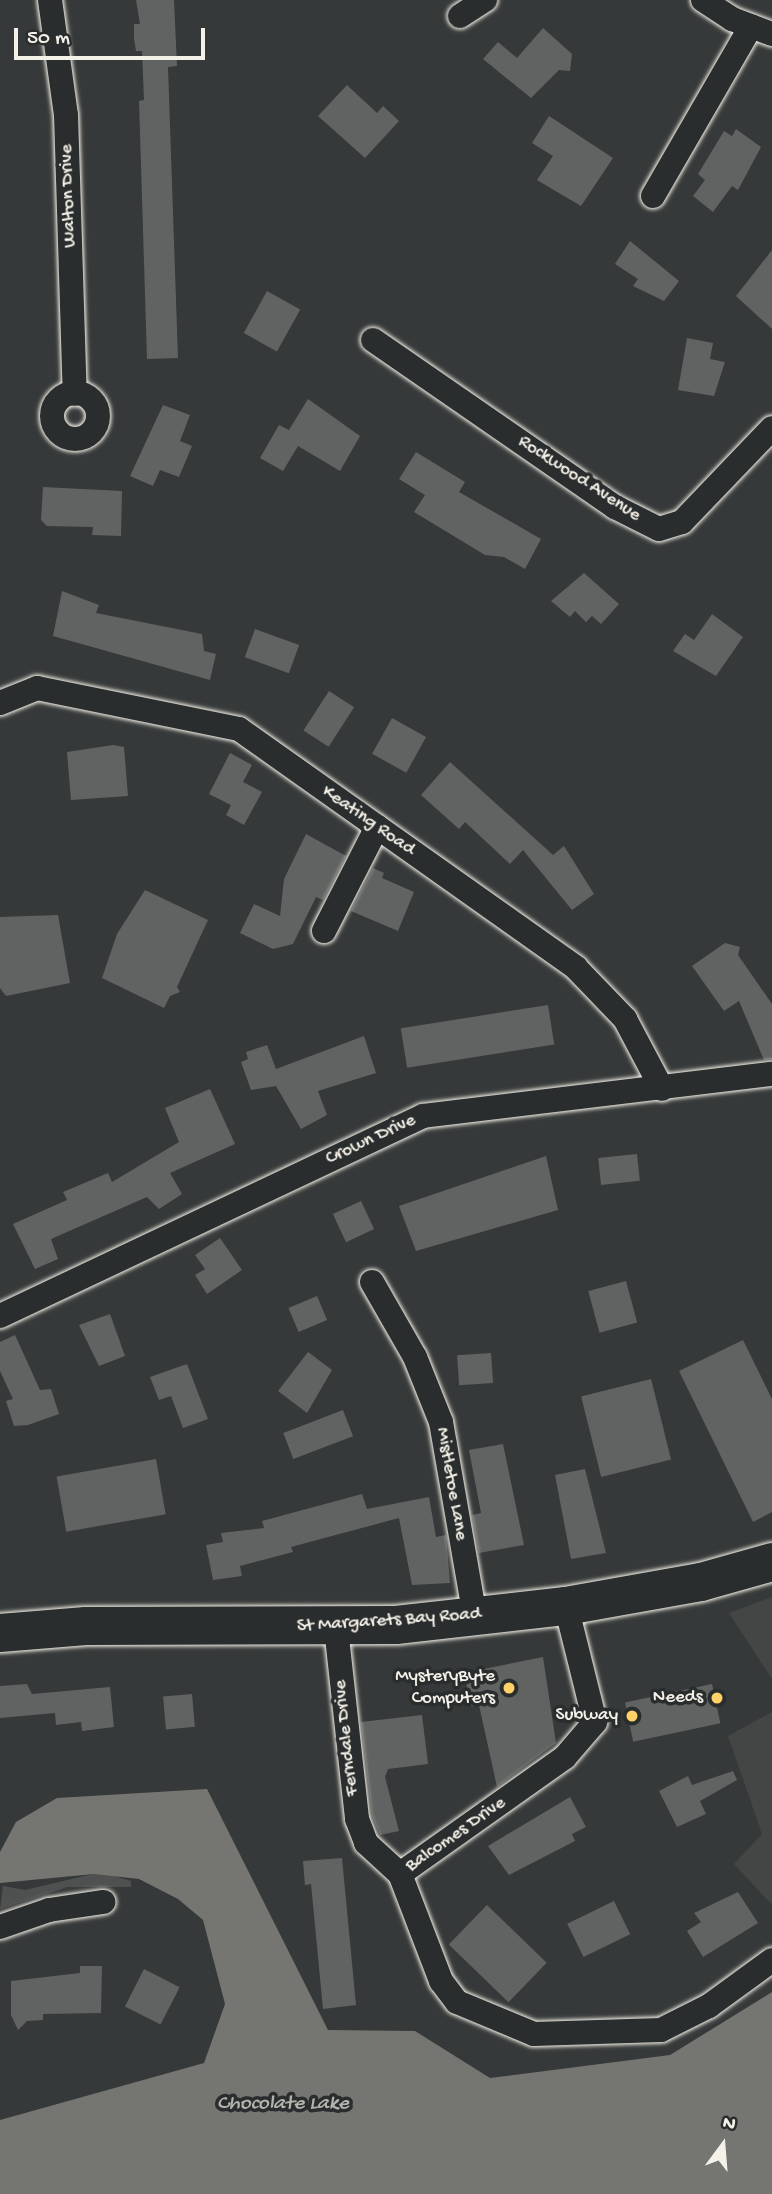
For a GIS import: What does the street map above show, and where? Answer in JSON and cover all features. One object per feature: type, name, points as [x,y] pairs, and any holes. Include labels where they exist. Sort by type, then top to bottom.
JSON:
[{"type":"main road","name":"St Margarets Bay Road","points":[[0,1633],[86,1626],[336,1628],[475,1616],[566,1606],[701,1582],[772,1562]]},
{"type":"street","name":"Walton Drive","points":[[50,0],[66,114],[75,394]]},
{"type":"street","points":[[460,16],[485,0]]},
{"type":"street","points":[[653,196],[762,30],[703,0]]},
{"type":"street","name":"Rockwood Avenue","points":[[373,340],[615,507],[659,529],[682,522],[772,428]]},
{"type":"street","name":"Keating Road","points":[[0,703],[37,688],[216,720],[239,729],[605,995],[625,1019],[662,1090]]},
{"type":"street","points":[[324,931],[377,827]]},
{"type":"street","points":[[746,1078],[772,1074]]},
{"type":"street","name":"Crown Drive","points":[[0,1316],[423,1116],[662,1090],[746,1078],[772,1088]]},
{"type":"street","name":"Mistletoe Lane","points":[[372,1282],[415,1357],[442,1422],[475,1616]]},
{"type":"street","name":"Balcomes Drive","points":[[566,1606],[595,1722],[565,1758],[400,1874],[441,1981],[457,2002],[534,2035],[661,2030],[702,2011],[772,1960]]},
{"type":"street","name":"Ferndale Drive","points":[[336,1628],[357,1819],[366,1843],[400,1874]]},
{"type":"street","points":[[0,1927],[49,1910],[103,1902]]},
{"type":"shaded area","points":[[772,1597],[772,1679],[729,1613]]},
{"type":"shaded area","points":[[772,1712],[772,1905],[734,1864],[762,1834],[728,1736]]},
{"type":"shaded area","points":[[101,1872],[131,1881],[131,1887],[68,1887],[0,1909],[3,1886],[25,1890]]},
{"type":"water","name":"Chocolate Lake","points":[[207,1789],[328,2030],[415,2031],[490,2078],[670,2055],[772,1992],[772,2194],[0,2194],[0,2120],[204,2063],[225,2004],[203,1920],[178,1899],[139,1879],[94,1874],[0,1883],[0,1852],[16,1822],[57,1798]]},
{"type":"building","points":[[136,0],[174,0],[177,66],[168,67],[178,358],[147,359],[139,101],[144,100],[142,51],[136,51],[134,38],[134,24],[140,24]]},
{"type":"building","points":[[543,28],[572,54],[570,71],[559,70],[531,98],[483,59],[498,42],[517,58]]},
{"type":"building","points":[[347,85],[377,113],[383,106],[399,121],[365,158],[318,116]]},
{"type":"building","points":[[549,116],[613,158],[581,206],[537,180],[553,156],[532,143]]},
{"type":"building","points":[[736,129],[761,147],[738,190],[732,186],[713,212],[693,196],[705,180],[698,174],[724,131],[732,136]]},
{"type":"building","points":[[630,241],[679,281],[664,301],[633,286],[638,279],[615,264]]},
{"type":"building","points":[[772,250],[772,329],[736,296]]},
{"type":"building","points":[[267,291],[300,309],[277,351],[244,333]]},
{"type":"building","points":[[687,338],[713,343],[710,359],[725,362],[714,396],[678,390]]},
{"type":"building","points":[[308,399],[360,436],[340,471],[298,446],[283,471],[260,458],[279,425],[289,430]]},
{"type":"building","points":[[163,405],[190,415],[180,441],[192,446],[179,477],[160,470],[153,486],[130,476]]},
{"type":"building","points":[[416,452],[465,482],[459,492],[541,539],[525,569],[504,557],[485,555],[414,512],[425,495],[399,479]]},
{"type":"building","points":[[43,487],[122,491],[121,536],[92,535],[93,527],[47,526],[41,520]]},
{"type":"building","points":[[584,573],[619,604],[601,624],[592,616],[586,622],[575,611],[570,617],[551,601]]},
{"type":"building","points":[[62,591],[99,605],[96,613],[202,634],[204,651],[216,654],[210,680],[53,636]]},
{"type":"building","points":[[712,614],[743,637],[716,676],[673,651],[685,634],[694,640]]},
{"type":"building","points":[[255,629],[299,645],[289,673],[245,657]]},
{"type":"building","points":[[329,691],[354,707],[329,747],[303,730]]},
{"type":"building","points":[[392,718],[426,737],[406,773],[372,754]]},
{"type":"building","points":[[113,745],[124,747],[128,796],[71,800],[67,752]]},
{"type":"building","points":[[230,753],[252,765],[243,782],[262,792],[244,825],[226,815],[231,805],[209,794]]},
{"type":"building","points":[[450,762],[553,855],[564,846],[594,894],[572,910],[523,850],[510,864],[465,822],[459,829],[421,795]]},
{"type":"building","points":[[306,834],[346,856],[323,900],[316,897],[293,944],[273,949],[240,933],[254,904],[280,916],[284,879]]},
{"type":"building","points":[[373,868],[384,873],[382,878],[414,892],[398,931],[351,911]]},
{"type":"building","points":[[145,890],[208,920],[177,987],[180,992],[170,996],[164,1008],[102,978],[117,934]]},
{"type":"building","points":[[58,915],[70,983],[6,996],[0,988],[0,917]]},
{"type":"building","points":[[725,943],[740,947],[738,955],[772,1004],[772,1059],[764,1060],[739,1001],[724,1011],[692,966]]},
{"type":"building","points":[[548,1005],[554,1045],[407,1068],[401,1028]]},
{"type":"building","points":[[364,1036],[376,1073],[318,1091],[327,1115],[301,1129],[276,1086],[251,1090],[241,1062],[248,1059],[246,1052],[267,1045],[276,1069]]},
{"type":"building","points":[[210,1089],[235,1144],[170,1173],[182,1194],[159,1209],[147,1197],[51,1239],[58,1259],[35,1269],[13,1224],[67,1200],[63,1192],[108,1173],[112,1182],[179,1142],[165,1108]]},
{"type":"building","points":[[637,1154],[640,1181],[601,1185],[598,1158]]},
{"type":"building","points":[[546,1156],[558,1210],[416,1251],[399,1206]]},
{"type":"building","points":[[361,1201],[374,1229],[346,1242],[333,1214]]},
{"type":"building","points":[[220,1238],[242,1270],[207,1294],[195,1275],[205,1269],[195,1255]]},
{"type":"building","points":[[626,1281],[637,1323],[599,1333],[588,1291]]},
{"type":"building","points":[[317,1296],[327,1320],[299,1332],[288,1308]]},
{"type":"building","points":[[110,1314],[125,1356],[99,1366],[79,1325]]},
{"type":"building","points":[[15,1335],[40,1390],[51,1389],[59,1414],[28,1425],[14,1426],[6,1401],[13,1399],[0,1371],[0,1342]]},
{"type":"building","points":[[743,1340],[772,1399],[772,1512],[753,1522],[679,1371]]},
{"type":"building","points":[[308,1352],[332,1370],[307,1413],[278,1391]]},
{"type":"building","points":[[491,1353],[493,1383],[459,1385],[457,1355]]},
{"type":"building","points":[[187,1364],[208,1419],[183,1428],[171,1396],[159,1400],[150,1377]]},
{"type":"building","points":[[651,1379],[671,1460],[601,1477],[581,1396]]},
{"type":"building","points":[[343,1410],[353,1436],[293,1459],[283,1433]]},
{"type":"building","points":[[503,1444],[524,1545],[479,1553],[472,1515],[481,1513],[469,1450]]},
{"type":"building","points":[[156,1459],[166,1514],[66,1532],[57,1477]]},
{"type":"building","points":[[585,1469],[606,1553],[571,1559],[555,1475]]},
{"type":"building","points":[[362,1494],[367,1509],[429,1497],[436,1537],[446,1535],[450,1583],[412,1585],[399,1518],[291,1547],[293,1552],[240,1566],[242,1576],[213,1580],[206,1545],[223,1542],[221,1533],[264,1528],[262,1521]]},
{"type":"building","points":[[543,1657],[556,1743],[497,1787],[479,1705],[471,1706],[464,1673]]},
{"type":"building","points":[[27,1684],[32,1694],[110,1687],[114,1727],[82,1731],[81,1722],[56,1725],[55,1713],[0,1718],[0,1686]]},
{"type":"building","points":[[712,1684],[720,1723],[633,1742],[625,1703]]},
{"type":"building","points":[[192,1694],[195,1727],[166,1729],[163,1697]]},
{"type":"building","points":[[422,1715],[428,1764],[388,1769],[385,1777],[399,1831],[380,1835],[372,1816],[361,1722]]},
{"type":"building","points":[[733,1771],[737,1780],[700,1801],[706,1814],[677,1827],[659,1791],[688,1776],[692,1785]]},
{"type":"building","points":[[570,1797],[586,1827],[572,1834],[575,1841],[509,1875],[488,1846]]},
{"type":"building","points":[[342,1858],[356,2005],[323,2009],[311,1884],[305,1885],[303,1861]]},
{"type":"building","points":[[738,1892],[758,1923],[703,1957],[687,1931],[701,1922],[694,1913]]},
{"type":"building","points":[[614,1901],[630,1934],[583,1957],[567,1924]]},
{"type":"building","points":[[487,1905],[547,1963],[508,2002],[449,1945]]},
{"type":"building","points":[[80,1966],[102,1966],[101,2013],[43,2014],[43,2020],[27,2021],[18,2030],[11,2015],[11,1981],[80,1973]]},
{"type":"building","points":[[144,1969],[180,1987],[161,2025],[125,2006]]},
{"type":"place","name":"MysteryByte Computers","points":[[509,1688]]},
{"type":"place","name":"Needs","points":[[717,1698]]},
{"type":"place","name":"Subway","points":[[632,1716]]}]
